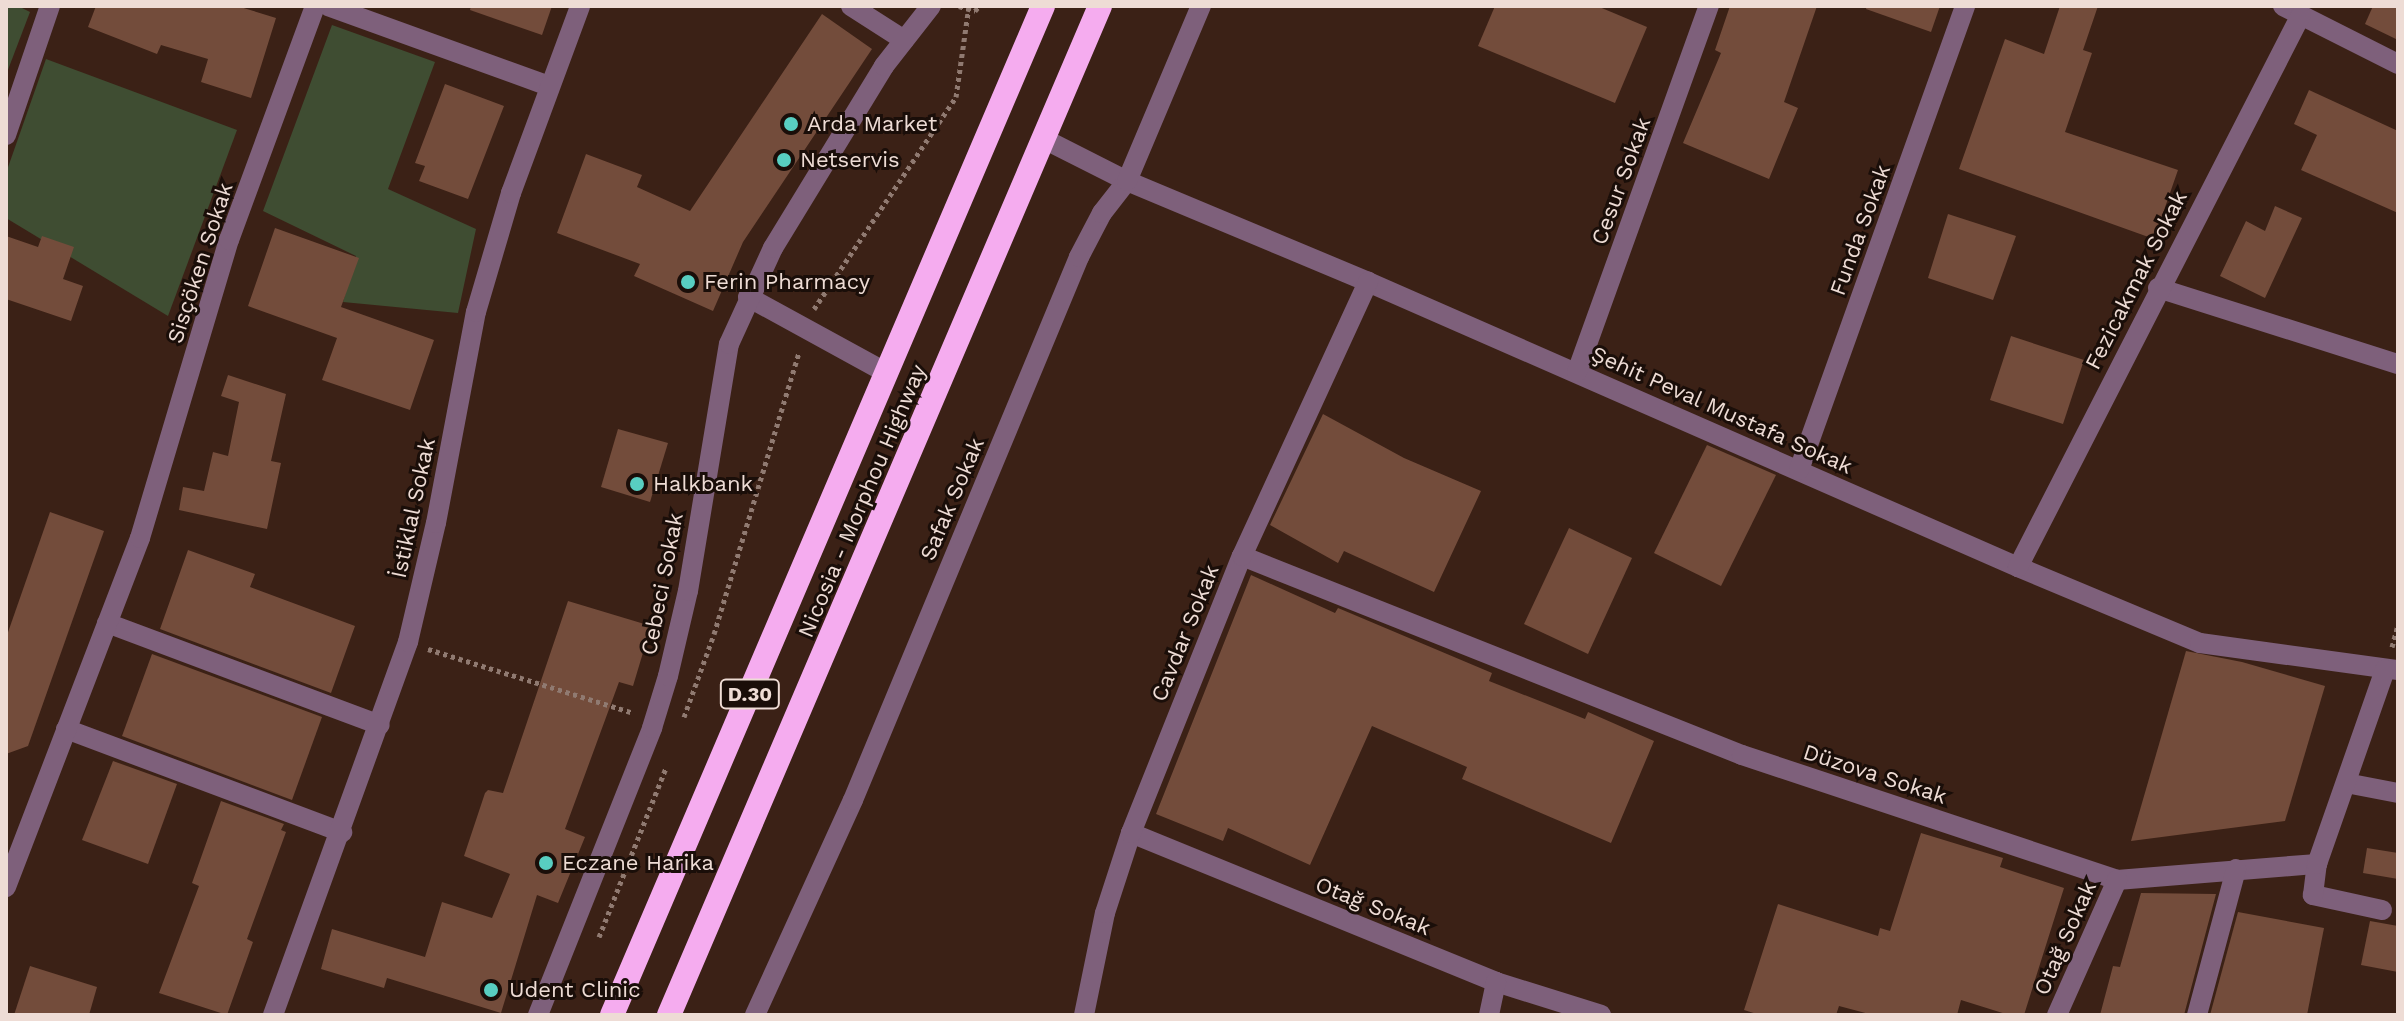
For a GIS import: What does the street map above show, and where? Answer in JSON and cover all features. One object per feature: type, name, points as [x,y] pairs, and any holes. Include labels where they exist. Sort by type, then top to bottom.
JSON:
[{"type":"highway","name":"Nicosia - Morphou Highway","points":[[612,1015],[1043,6]]},
{"type":"highway","name":"Nicosia - Morphou Highway","points":[[669,1015],[1100,6]]},
{"type":"street","points":[[6,135],[50,6]]},
{"type":"street","name":"Sisçöken Sokak","points":[[14,837],[66,729],[140,538],[229,240],[315,6]]},
{"type":"street","points":[[328,6],[549,86]]},
{"type":"street","name":"İstiklal Sokak","points":[[273,1015],[342,832],[408,642],[436,523],[476,312],[511,193],[580,6]]},
{"type":"street","points":[[851,6],[904,40]]},
{"type":"street","name":"Cebeci Sokak","points":[[538,1015],[654,720],[688,591],[729,344],[748,297],[781,235],[884,66],[931,6]]},
{"type":"street","name":"Safak Sokak","points":[[755,1015],[853,800],[1079,257],[1102,213],[1127,181],[1201,6]]},
{"type":"street","name":"Cesur Sokak","points":[[1577,372],[1709,6]]},
{"type":"street","name":"Funda Sokak","points":[[1799,470],[1965,6]]},
{"type":"street","points":[[2292,11],[2398,64]]},
{"type":"street","name":"Fezicakmak Sokak","points":[[2018,567],[2292,11]]},
{"type":"street","name":"Şehit Peval Mustafa Sokak","points":[[1042,138],[1127,181],[1368,282],[2018,567],[2200,643],[2392,670]]},
{"type":"street","name":"Cavdar Sokak","points":[[1084,1015],[1105,913],[1131,833],[1242,556],[1368,282]]},
{"type":"street","points":[[2158,288],[2398,364]]},
{"type":"street","points":[[748,297],[887,373]]},
{"type":"street","name":"Düzova Sokak","points":[[1242,556],[1742,755],[2117,880],[2317,864]]},
{"type":"street","points":[[107,623],[380,725]]},
{"type":"street","points":[[2382,910],[2313,895],[2317,864],[2392,670]]},
{"type":"street","points":[[66,729],[342,832]]},
{"type":"street","points":[[2346,783],[2398,793]]},
{"type":"street","name":"Otağ Sokak","points":[[1131,833],[1496,982],[1601,1015]]},
{"type":"street","points":[[6,887],[14,837]]},
{"type":"street","points":[[2197,1015],[2236,869]]},
{"type":"street","name":"Otağ Sokak","points":[[2057,1015],[2117,880]]},
{"type":"street","points":[[1489,1015],[1496,982]]},
{"type":"path","points":[[959,6],[975,11],[979,6]]},
{"type":"path","points":[[806,329],[818,298],[956,97],[968,7]]},
{"type":"path","points":[[408,642],[654,720]]},
{"type":"green space","points":[[6,6],[18,6],[30,12],[6,75]]},
{"type":"green space","points":[[332,25],[435,62],[388,189],[476,229],[458,313],[343,302],[356,256],[263,211]]},
{"type":"green space","points":[[46,59],[237,130],[168,316],[6,218],[6,173]]},
{"type":"building","points":[[96,6],[237,6],[276,18],[251,98],[201,82],[208,59],[161,45],[157,54],[88,27]]},
{"type":"building","points":[[471,6],[552,6],[542,35],[470,10]]},
{"type":"building","points":[[1495,6],[1597,6],[1647,27],[1615,103],[1478,46]]},
{"type":"building","points":[[1730,6],[1817,6],[1784,102],[1798,108],[1769,179],[1683,143],[1721,53],[1715,50]]},
{"type":"building","points":[[1867,6],[1940,6],[1931,32],[1866,9]]},
{"type":"building","points":[[2060,6],[2098,6],[2083,50],[2092,53],[2065,132],[2178,170],[2154,239],[1959,169],[2005,39],[2044,54]]},
{"type":"building","points":[[2373,6],[2398,6],[2398,40],[2365,24]]},
{"type":"building","points":[[822,14],[872,49],[743,242],[713,311],[634,276],[640,264],[557,233],[586,154],[642,175],[637,187],[690,211]]},
{"type":"building","points":[[445,84],[504,106],[468,199],[419,181],[425,166],[415,163]]},
{"type":"building","points":[[2309,90],[2398,131],[2398,213],[2301,170],[2317,135],[2294,124]]},
{"type":"building","points":[[2275,206],[2302,218],[2265,298],[2220,276],[2246,221],[2265,231]]},
{"type":"building","points":[[1948,214],[2016,236],[1993,300],[1928,278]]},
{"type":"building","points":[[275,228],[359,258],[341,307],[434,340],[410,410],[322,380],[337,338],[248,306]]},
{"type":"building","points":[[6,236],[38,247],[42,236],[74,247],[63,279],[83,286],[71,321],[6,299]]},
{"type":"building","points":[[2011,336],[2084,360],[2063,424],[1990,400]]},
{"type":"building","points":[[228,375],[286,394],[271,461],[281,463],[267,529],[179,510],[183,487],[204,491],[213,452],[228,456],[239,402],[221,396]]},
{"type":"building","points":[[1323,414],[1404,458],[1481,491],[1434,592],[1344,551],[1338,563],[1270,525]]},
{"type":"building","points":[[618,429],[668,443],[650,502],[601,487]]},
{"type":"building","points":[[1707,445],[1776,475],[1721,586],[1654,553]]},
{"type":"building","points":[[50,512],[104,531],[28,746],[6,754],[6,638]]},
{"type":"building","points":[[1569,528],[1632,558],[1588,654],[1524,624]]},
{"type":"building","points":[[188,550],[255,574],[250,587],[355,626],[331,693],[160,629]]},
{"type":"building","points":[[1251,575],[1335,613],[1338,608],[1492,673],[1489,681],[1585,719],[1588,712],[1654,741],[1611,843],[1462,779],[1467,767],[1372,726],[1310,865],[1228,828],[1223,841],[1156,814]]},
{"type":"building","points":[[568,601],[651,626],[633,686],[619,682],[565,829],[585,837],[558,903],[537,895],[501,1013],[387,978],[384,988],[321,969],[332,929],[425,957],[442,902],[492,918],[510,874],[464,856],[485,793],[488,790],[503,793]]},
{"type":"building","points":[[2186,651],[2242,662],[2325,686],[2285,821],[2131,841]]},
{"type":"building","points":[[152,654],[322,717],[292,800],[122,736]]},
{"type":"building","points":[[113,761],[177,784],[148,864],[82,840]]},
{"type":"building","points":[[221,801],[284,824],[281,830],[286,832],[247,939],[253,942],[227,1015],[159,993],[199,886],[192,883]]},
{"type":"building","points":[[1921,833],[2003,858],[2000,867],[2064,888],[2024,1015],[2009,1015],[1961,1000],[1957,1015],[1873,1015],[1839,1006],[1836,1015],[1760,1015],[1744,1010],[1778,904],[1878,936],[1880,928],[1890,931]]},
{"type":"building","points":[[2367,848],[2398,853],[2398,879],[2363,873]]},
{"type":"building","points":[[2141,893],[2216,894],[2184,1015],[2100,1015],[2113,966],[2120,967]]},
{"type":"building","points":[[2238,912],[2324,928],[2307,1015],[2210,1015]]},
{"type":"building","points":[[2370,921],[2398,926],[2398,972],[2361,965]]},
{"type":"building","points":[[30,966],[97,987],[89,1015],[14,1015]]},
{"type":"place","name":"Arda Market","points":[[791,124]]},
{"type":"place","name":"Netservis","points":[[784,160]]},
{"type":"place","name":"Ferin Pharmacy","points":[[688,282]]},
{"type":"place","name":"Halkbank","points":[[637,484]]},
{"type":"place","name":"Eczane Harika","points":[[546,863]]},
{"type":"place","name":"Udent Clinic","points":[[491,990]]}]
